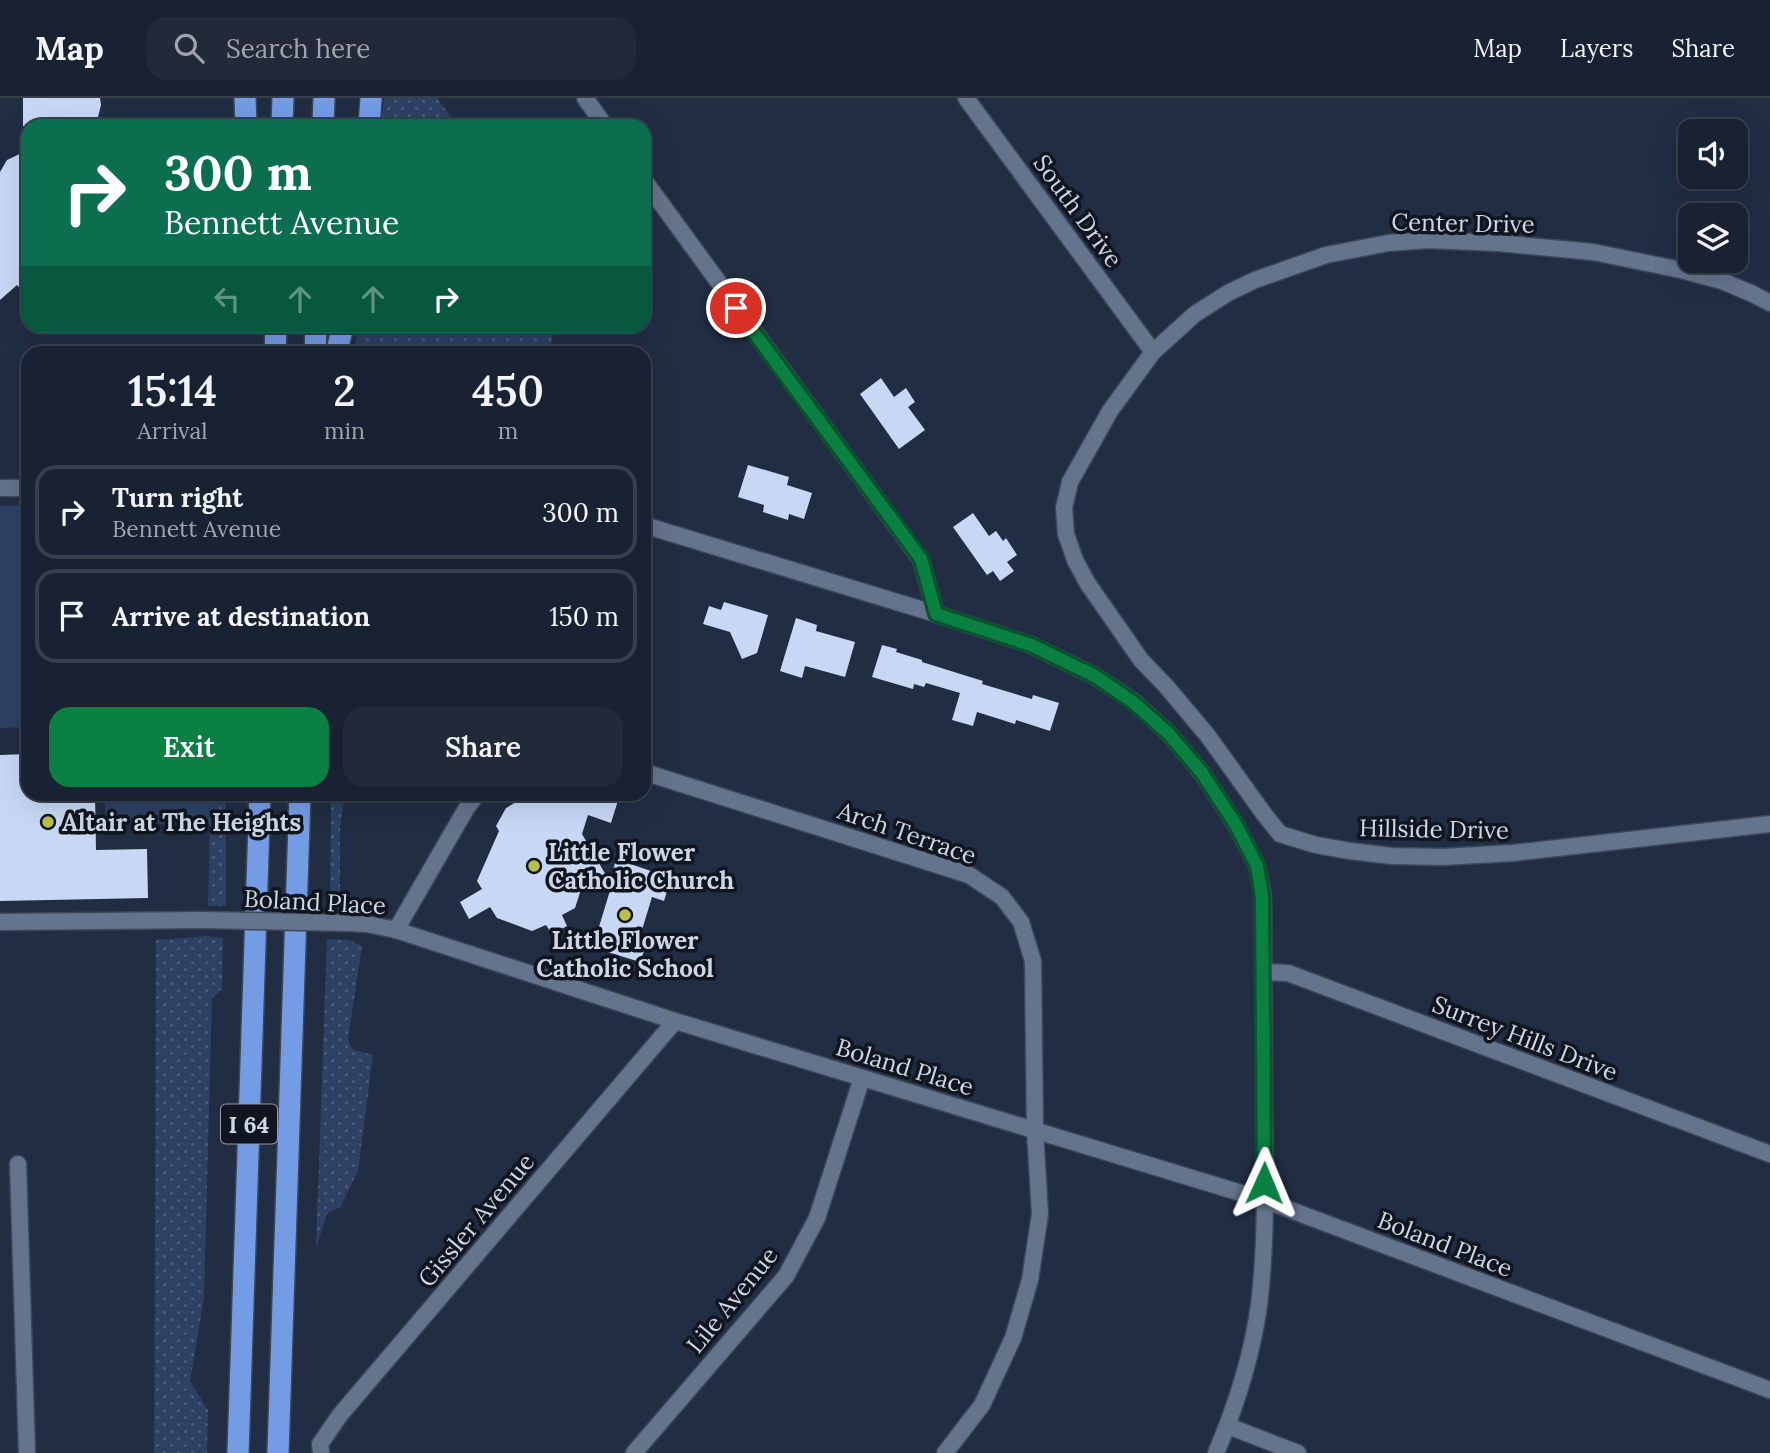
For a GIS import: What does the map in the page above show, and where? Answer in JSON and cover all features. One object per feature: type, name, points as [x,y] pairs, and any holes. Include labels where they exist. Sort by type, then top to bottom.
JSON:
[{"type":"highway","points":[[245,98],[246,119]]},
{"type":"highway","points":[[282,119],[284,98]]},
{"type":"highway","points":[[323,119],[324,98]]},
{"type":"highway","points":[[370,119],[371,98]]},
{"type":"highway","name":"I 64","points":[[238,1453],[260,801]]},
{"type":"highway","name":"I 64","points":[[278,1453],[300,801]]},
{"type":"street","points":[[585,98],[600,119]]},
{"type":"street","name":"South Drive","points":[[967,98],[1153,352]]},
{"type":"street","points":[[651,190],[921,559],[936,614]]},
{"type":"street","name":"Center Drive","points":[[1141,660],[1088,584],[1075,560],[1066,534],[1064,508],[1070,482],[1110,411],[1153,352],[1195,314],[1228,293],[1255,280],[1326,255],[1388,243],[1428,240],[1487,242],[1593,252],[1722,281],[1770,303]]},
{"type":"street","points":[[0,488],[21,488]]},
{"type":"street","points":[[651,527],[1031,645],[1095,676],[1133,702],[1168,733],[1202,773],[1236,825],[1257,866],[1262,896],[1263,1256],[1259,1306],[1249,1358],[1228,1426],[1216,1453]]},
{"type":"street","name":"Hillside Drive","points":[[1141,660],[1208,736],[1280,834],[1316,845],[1392,856],[1465,856],[1770,824]]},
{"type":"street","name":"Arch Terrace","points":[[651,774],[969,875],[1002,898],[1021,922],[1033,961],[1035,1131],[1040,1214],[1030,1280],[1013,1338],[982,1405],[945,1453]]},
{"type":"street","points":[[396,930],[472,801]]},
{"type":"street","name":"Boland Place","points":[[0,922],[201,920],[350,923],[396,930],[675,1021],[1264,1200],[1770,1390]]},
{"type":"street","name":"Surrey Hills Drive","points":[[1263,972],[1288,973],[1770,1154]]},
{"type":"street","name":"Gissler Avenue","points":[[321,1453],[320,1444],[340,1415],[675,1021]]},
{"type":"street","name":"Lile Avenue","points":[[634,1453],[786,1276],[817,1218],[862,1078]]},
{"type":"street","points":[[18,1164],[27,1453]]},
{"type":"street","points":[[1228,1426],[1298,1453]]},
{"type":"shaded area","points":[[384,98],[437,98],[453,119],[382,119]]},
{"type":"shaded area","points":[[356,333],[554,333],[550,346],[356,346]]},
{"type":"shaded area","points":[[21,505],[21,727],[0,728],[0,506]]},
{"type":"shaded area","points":[[105,801],[216,801],[210,824],[105,823]]},
{"type":"shaded area","points":[[216,801],[226,801],[226,906],[208,906],[210,824]]},
{"type":"shaded area","points":[[331,801],[344,801],[340,827],[340,908],[330,909]]},
{"type":"shaded area","points":[[208,936],[223,938],[222,989],[212,998],[204,1298],[190,1381],[208,1410],[207,1453],[154,1453],[156,940]]},
{"type":"shaded area","points":[[327,939],[349,940],[362,946],[348,1039],[352,1049],[373,1055],[358,1171],[341,1206],[327,1214],[316,1248]]},
{"type":"building","points":[[23,98],[100,98],[98,117],[100,119],[23,119]]},
{"type":"building","points":[[21,153],[21,289],[17,285],[0,300],[0,172],[7,160]]},
{"type":"building","points":[[881,378],[894,397],[906,388],[915,402],[908,407],[925,430],[899,449],[860,394]]},
{"type":"building","points":[[748,465],[789,477],[787,485],[812,493],[804,519],[789,514],[788,520],[763,512],[764,505],[738,497]]},
{"type":"building","points":[[973,513],[989,536],[996,531],[1003,541],[1006,538],[1017,555],[1007,562],[1014,571],[1000,581],[993,571],[987,575],[953,527]]},
{"type":"building","points":[[724,602],[768,615],[757,653],[742,659],[730,632],[703,624],[709,606],[721,610]]},
{"type":"building","points":[[796,618],[817,625],[816,631],[855,642],[845,677],[805,666],[802,678],[780,671]]},
{"type":"building","points":[[882,645],[897,649],[896,652],[922,662],[983,681],[982,684],[1032,699],[1033,695],[1059,703],[1050,731],[977,712],[973,726],[952,720],[960,693],[926,683],[924,687],[914,684],[913,689],[872,677]]},
{"type":"building","name":"Altair at The Heights","points":[[21,754],[21,801],[95,801],[96,850],[147,849],[148,898],[0,901],[0,755]]},
{"type":"building","name":"Little Flower Catholic Church","points":[[518,801],[618,801],[611,823],[588,815],[582,834],[610,882],[616,859],[671,878],[664,901],[652,897],[638,943],[646,945],[640,962],[585,945],[590,929],[598,930],[612,884],[585,877],[575,908],[562,915],[567,926],[552,934],[546,925],[532,931],[497,918],[490,907],[469,919],[460,902],[482,889],[477,881],[499,831],[496,826],[506,808]]},
{"type":"place","name":"Altair at The Heights","points":[[48,822]]},
{"type":"place","name":"Little Flower Catholic Church","points":[[534,866]]},
{"type":"place","name":"Little Flower Catholic School","points":[[625,915]]},
{"type":"route","points":[[736,308],[921,559],[936,614],[1031,645],[1095,676],[1133,702],[1168,733],[1202,773],[1236,825],[1257,866],[1262,896],[1264,1183]]}]
